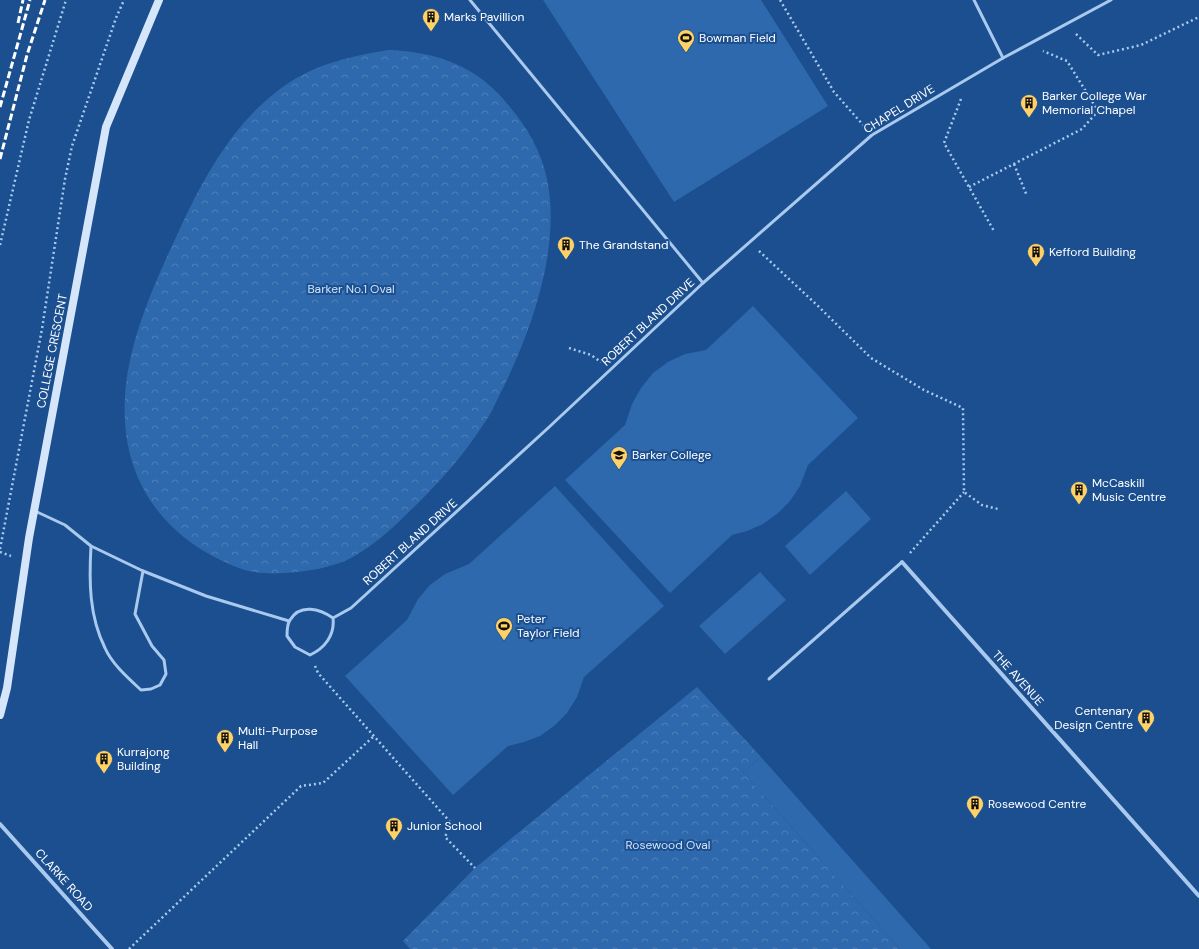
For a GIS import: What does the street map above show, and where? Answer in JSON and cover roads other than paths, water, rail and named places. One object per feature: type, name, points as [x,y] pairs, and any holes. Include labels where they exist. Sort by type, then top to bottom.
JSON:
[{"type":"street","name":"COLLEGE CRESCENT","points":[[0,715],[7,688],[34,511],[106,128],[159,0]]},
{"type":"street","name":"THE AVENUE","points":[[902,562],[1199,896]]},
{"type":"street","name":"CLARKE ROAD","points":[[0,824],[112,949]]},
{"type":"lane","name":"ROBERT BLAND DRIVE","points":[[333,618],[351,608],[703,283],[470,0]]},
{"type":"lane","points":[[974,0],[1003,58]]},
{"type":"lane","name":"CHAPEL DRIVE","points":[[703,283],[872,135],[1003,58],[1111,0]]},
{"type":"lane","points":[[34,511],[65,525],[91,546],[144,572],[206,596],[289,621]]},
{"type":"lane","points":[[91,546],[89,583],[94,619],[105,649],[125,676],[141,690],[151,689],[160,685],[166,674],[164,660],[152,646],[135,614],[144,572]]},
{"type":"lane","points":[[769,679],[902,562]]},
{"type":"lane","points":[[308,609],[320,610],[333,618],[334,628],[321,650],[310,655],[295,647],[287,636],[289,621],[297,613],[308,609]]},
{"type":"railway","points":[[18,23],[23,0]]},
{"type":"railway","points":[[0,107],[30,0]]},
{"type":"railway","points":[[0,159],[27,55],[45,0]]},
{"type":"place","name":"Marks Pavillion","points":[[431,32]]},
{"type":"place","name":"Bowman Field","points":[[686,53]]},
{"type":"place","name":"Barker College War Memorial Chapel","points":[[1029,118]]},
{"type":"place","name":"The Grandstand","points":[[566,260]]},
{"type":"place","name":"Kefford Building","points":[[1036,267]]},
{"type":"place","name":"Barker College","points":[[619,470]]},
{"type":"place","name":"McCaskill Music Centre","points":[[1079,505]]},
{"type":"place","name":"Peter Taylor Field","points":[[504,641]]},
{"type":"place","name":"Centenary Design Centre","points":[[1146,733]]},
{"type":"place","name":"Multi-Purpose Hall","points":[[225,753]]},
{"type":"place","name":"Kurrajong Building","points":[[104,774]]},
{"type":"place","name":"Rosewood Centre","points":[[975,819]]},
{"type":"place","name":"Junior School","points":[[394,841]]},
{"type":"park label","name":"Barker No.1 Oval","points":[[351,289]]},
{"type":"park label","name":"Rosewood Oval","points":[[668,845]]}]
